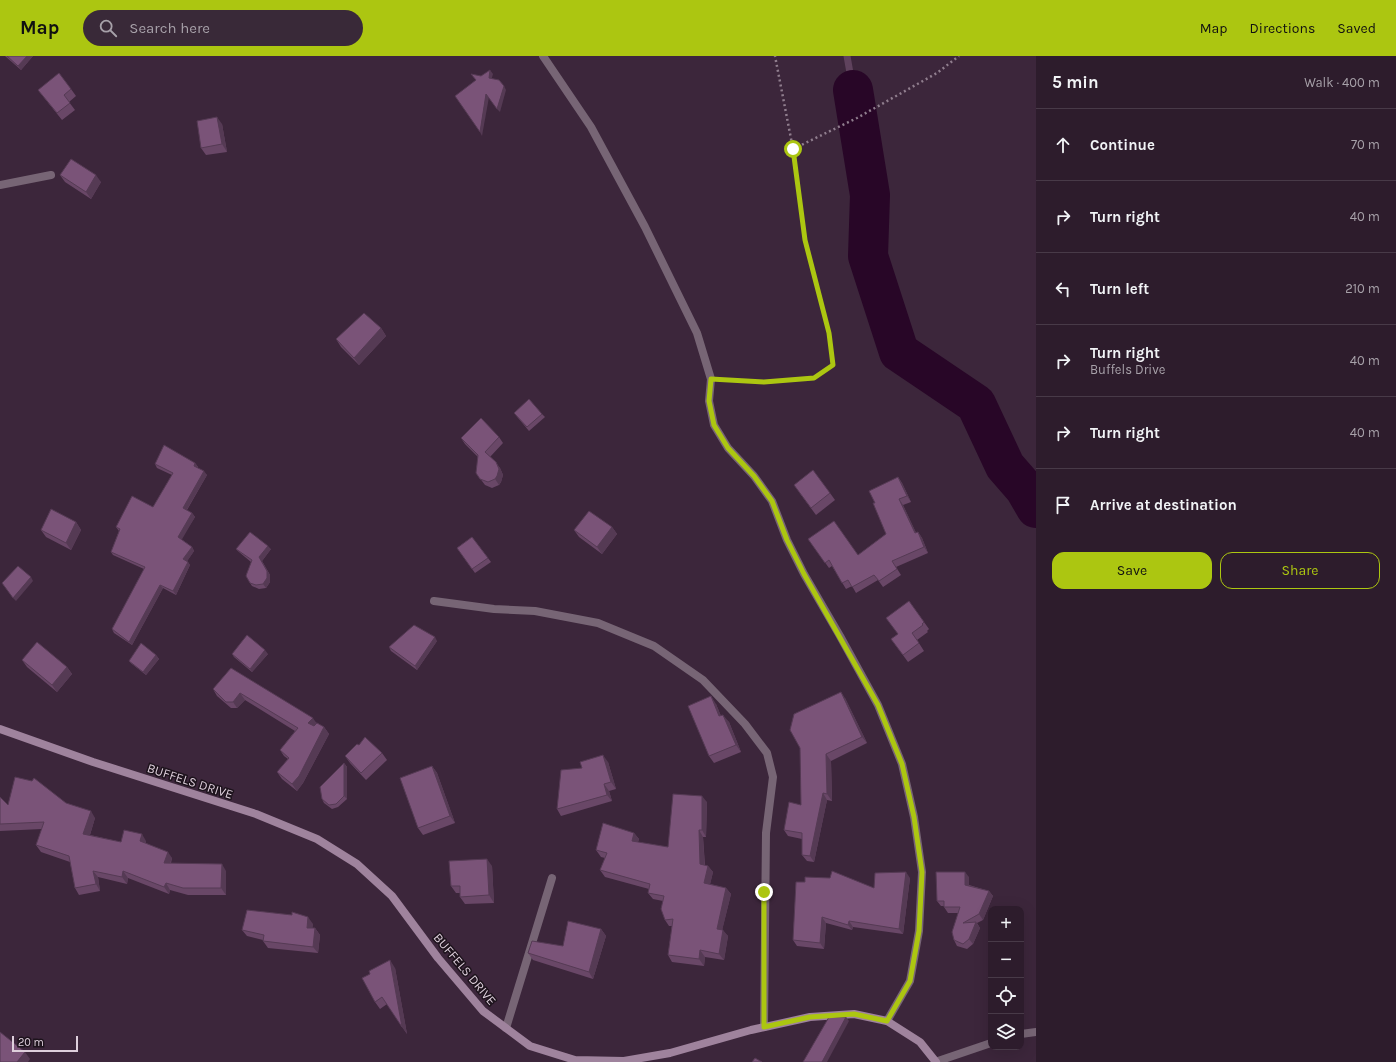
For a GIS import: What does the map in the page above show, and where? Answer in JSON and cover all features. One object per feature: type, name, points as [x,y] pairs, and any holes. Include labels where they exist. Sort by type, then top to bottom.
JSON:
[{"type":"street","points":[[543,56],[591,127],[645,227],[697,333],[711,379],[709,401],[714,425],[728,448],[754,476],[772,501],[787,540],[804,574],[878,705],[902,764],[914,817],[922,872],[919,931],[910,981],[887,1021]]},
{"type":"street","points":[[0,185],[51,175]]},
{"type":"street","points":[[434,601],[494,609],[535,611],[598,623],[654,646],[702,680],[745,724],[767,753],[773,777],[766,833],[764,1027]]},
{"type":"street","name":"BUFFELS DRIVE","points":[[0,729],[93,762],[256,814],[317,839],[357,864],[392,896],[438,958],[483,1011],[530,1046],[575,1060],[624,1062],[670,1053],[764,1027],[810,1017],[854,1014],[887,1021],[920,1042],[936,1062]]},
{"type":"street","points":[[506,1028],[552,878]]},
{"type":"street","points":[[1024,1034],[1036,1032]]},
{"type":"street","points":[[936,1062],[988,1044]]},
{"type":"path","points":[[711,379],[764,382],[814,378],[833,365],[829,333],[805,240],[793,149],[775,56]]},
{"type":"path","points":[[793,149],[857,118],[937,73],[959,56]]},
{"type":"building","points":[[7,56],[27,56],[18,66]]},
{"type":"building","points":[[490,70],[489,78],[499,80],[504,86],[497,109],[486,94],[480,132],[455,96],[476,80],[471,74],[481,76]]},
{"type":"building","points":[[59,73],[71,89],[64,95],[70,103],[57,113],[38,90]]},
{"type":"building","points":[[217,117],[222,144],[201,148],[197,121]]},
{"type":"building","points":[[71,159],[96,175],[86,192],[60,175]]},
{"type":"building","points":[[364,313],[381,328],[354,358],[336,339]]},
{"type":"building","points":[[529,399],[542,414],[527,427],[514,413]]},
{"type":"building","points":[[481,418],[499,437],[485,452],[496,462],[499,469],[495,479],[488,482],[480,479],[476,473],[478,455],[461,438]]},
{"type":"building","points":[[164,445],[195,463],[194,466],[204,471],[183,508],[192,513],[178,537],[192,547],[183,559],[188,562],[173,591],[160,585],[129,642],[112,629],[145,567],[111,552],[120,529],[116,527],[132,496],[153,507],[173,473],[155,464]]},
{"type":"building","points":[[813,470],[830,493],[811,508],[794,485]]},
{"type":"building","points":[[898,477],[907,496],[899,499],[915,533],[918,532],[924,547],[892,561],[897,569],[879,581],[874,575],[852,587],[848,580],[842,583],[829,560],[825,563],[808,539],[834,521],[858,555],[886,534],[869,491]]},
{"type":"building","points":[[51,509],[76,522],[66,543],[41,530]]},
{"type":"building","points":[[589,511],[612,527],[597,547],[574,530]]},
{"type":"building","points":[[250,532],[268,546],[259,557],[267,571],[267,578],[263,584],[256,585],[250,583],[246,576],[252,560],[236,549]]},
{"type":"building","points":[[472,537],[488,558],[472,569],[457,548]]},
{"type":"building","points":[[18,566],[31,577],[13,598],[2,583]]},
{"type":"building","points":[[909,601],[924,622],[922,624],[923,625],[912,633],[919,643],[903,655],[891,639],[898,634],[886,618]]},
{"type":"building","points":[[414,625],[435,637],[415,666],[389,647]]},
{"type":"building","points":[[247,635],[265,650],[250,669],[232,654]]},
{"type":"building","points":[[37,642],[67,667],[52,685],[22,660]]},
{"type":"building","points":[[141,643],[156,655],[143,672],[129,661]]},
{"type":"building","points":[[231,668],[313,718],[308,723],[314,726],[317,723],[324,727],[299,776],[292,784],[277,772],[289,758],[280,750],[298,728],[240,693],[233,702],[226,702],[213,689]]},
{"type":"building","points":[[841,692],[862,737],[826,754],[827,794],[823,793],[810,856],[802,855],[802,833],[784,830],[789,802],[801,805],[800,748],[790,730],[794,714]]},
{"type":"building","points":[[711,696],[719,716],[723,715],[736,745],[709,756],[688,706]]},
{"type":"building","points":[[365,737],[382,753],[361,773],[345,756],[357,744],[359,745]]},
{"type":"building","points":[[603,755],[611,782],[604,784],[607,795],[557,809],[561,770],[582,768],[580,762]]},
{"type":"building","points":[[344,763],[344,796],[336,804],[329,805],[322,799],[320,787]]},
{"type":"building","points":[[432,766],[450,816],[418,828],[400,778]]},
{"type":"building","points":[[15,777],[32,781],[34,778],[66,803],[91,811],[83,834],[121,842],[124,830],[142,834],[140,841],[168,852],[164,863],[222,864],[221,888],[183,888],[166,883],[164,887],[123,871],[122,877],[93,871],[96,884],[75,888],[69,856],[36,845],[44,822],[0,824],[0,797],[8,805]]},
{"type":"building","points":[[673,794],[702,796],[702,830],[699,830],[700,864],[708,866],[704,883],[726,888],[717,929],[723,930],[719,954],[700,950],[699,959],[668,955],[673,919],[665,920],[661,909],[664,896],[648,893],[650,884],[600,870],[607,853],[596,850],[603,823],[634,833],[632,841],[668,847]]},
{"type":"building","points":[[487,859],[489,895],[460,897],[460,886],[451,886],[449,861]]},
{"type":"building","points":[[832,871],[874,888],[875,873],[906,872],[899,929],[849,921],[848,925],[822,917],[820,943],[793,940],[796,882],[805,882],[805,877],[830,878]]},
{"type":"building","points":[[936,872],[965,872],[965,885],[989,891],[979,914],[963,923],[976,922],[969,939],[963,944],[954,940],[952,932],[960,907],[944,907],[944,901],[937,901]]},
{"type":"building","points":[[247,910],[292,915],[292,912],[308,917],[307,928],[315,928],[313,947],[263,941],[264,935],[242,930]]},
{"type":"building","points":[[568,921],[601,929],[589,972],[528,953],[532,941],[563,946]]},
{"type":"building","points":[[390,960],[402,1027],[382,997],[375,1002],[362,978],[370,974],[369,971]]},
{"type":"building","points":[[829,1017],[846,1017],[822,1062],[803,1062]]},
{"type":"building","points":[[0,1032],[25,1052],[17,1062],[0,1062]]},
{"type":"building","points":[[755,1058],[762,1062],[752,1062]]},
{"type":"waterway","points":[[847,56],[853,90]]},
{"type":"waterway","points":[[853,90],[870,195],[868,256],[899,352],[976,404],[1005,466],[1025,489],[1036,508]]},
{"type":"route","points":[[764,892],[764,1027],[810,1017],[854,1014],[887,1021],[910,981],[919,931],[922,872],[914,817],[902,764],[878,705],[804,574],[787,540],[772,501],[754,476],[728,448],[714,425],[709,401],[711,379],[764,382],[814,378],[833,365],[829,333],[805,240],[793,149]]}]
